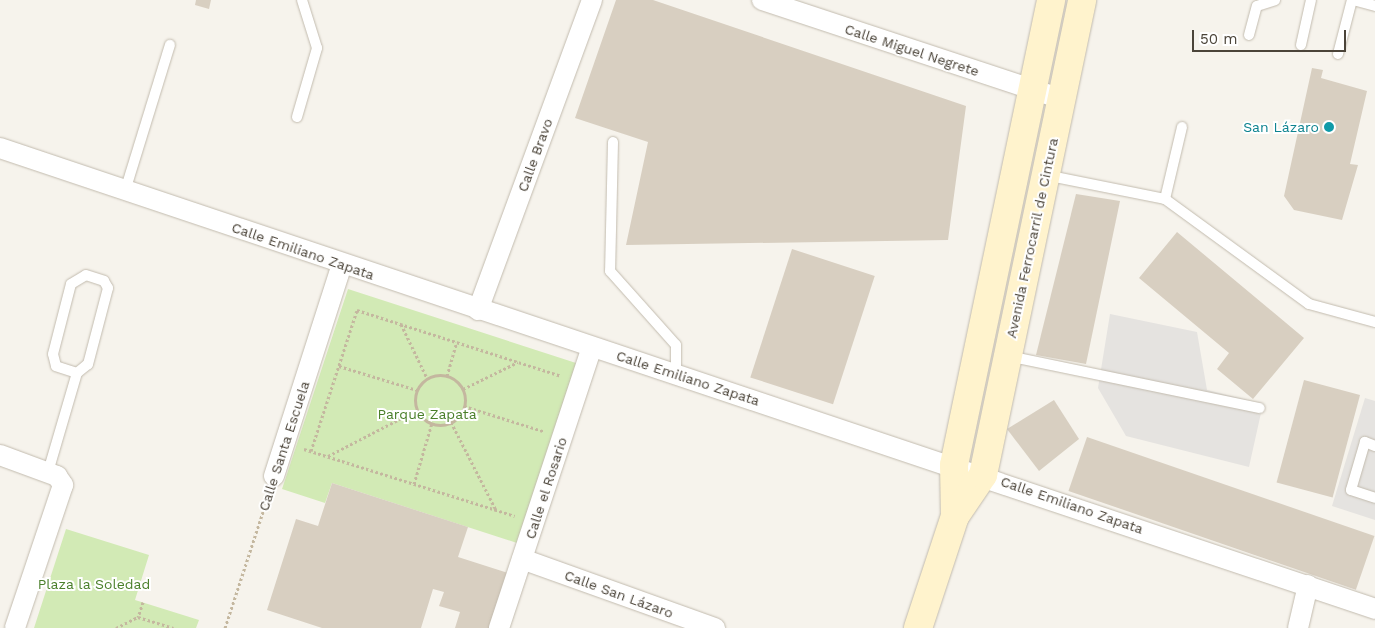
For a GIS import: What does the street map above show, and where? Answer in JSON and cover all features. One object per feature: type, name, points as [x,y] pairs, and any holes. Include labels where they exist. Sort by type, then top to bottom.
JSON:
[{"type":"street","name":"Calle Bravo","points":[[478,310],[592,0]]},
{"type":"street","name":"Calle Miguel Negrete","points":[[762,0],[801,7],[1062,99]]},
{"type":"street","points":[[955,516],[954,465],[1051,0]]},
{"type":"street","name":"Avenida Ferrocarril de Cintura","points":[[983,476],[1044,175],[1082,0]]},
{"type":"street","name":"Calle Emiliano Zapata","points":[[0,148],[478,310],[954,465],[1375,608]]},
{"type":"street","name":"Calle Santa Escuela","points":[[274,476],[342,264]]},
{"type":"street","name":"Calle el Rosario","points":[[499,628],[592,347]]},
{"type":"street","points":[[0,455],[55,476],[56,511],[15,628]]},
{"type":"street","points":[[918,628],[955,516],[983,476]]},
{"type":"street","name":"Calle San Lázaro","points":[[522,559],[715,628]]},
{"type":"street","points":[[1298,628],[1308,585]]},
{"type":"lane","points":[[297,117],[317,48],[302,0]]},
{"type":"lane","points":[[1249,35],[1257,6],[1276,0]]},
{"type":"lane","points":[[1301,45],[1311,0]]},
{"type":"lane","points":[[1338,54],[1352,0],[1375,6]]},
{"type":"lane","points":[[124,191],[170,45]]},
{"type":"lane","points":[[1165,199],[1182,127]]},
{"type":"lane","points":[[613,142],[610,271],[676,345],[676,374]]},
{"type":"lane","points":[[1044,175],[1165,199],[1309,304],[1375,322]]},
{"type":"lane","points":[[55,476],[76,373],[88,364],[108,288],[104,281],[86,275],[71,284],[53,354],[56,366],[76,373]]},
{"type":"lane","points":[[1008,356],[1260,408]]},
{"type":"lane","points":[[1375,446],[1365,442],[1351,490],[1375,498]]},
{"type":"path","points":[[311,451],[357,310],[561,375],[558,384]]},
{"type":"path","points":[[401,324],[427,378]]},
{"type":"path","points":[[447,376],[457,342]]},
{"type":"path","points":[[463,389],[520,362]]},
{"type":"path","points":[[339,366],[417,390]]},
{"type":"path","points":[[447,376],[463,389],[464,406],[451,422],[432,423],[417,410],[417,390],[427,378],[447,376]]},
{"type":"path","points":[[464,406],[544,431]]},
{"type":"path","points":[[328,456],[417,410]]},
{"type":"path","points":[[451,422],[496,510]]},
{"type":"path","points":[[540,441],[546,422]]},
{"type":"path","points":[[414,484],[432,423]]},
{"type":"path","points":[[285,442],[516,517],[519,507]]},
{"type":"path","name":"Calle Santa Escuela","points":[[225,628],[274,476]]},
{"type":"path","points":[[138,617],[143,602]]},
{"type":"path","points":[[116,628],[138,617],[174,628]]},
{"type":"green space","name":"Parque Zapata","points":[[348,289],[576,363],[517,543],[332,483],[325,503],[282,489]]},
{"type":"green space","name":"Plaza la Soledad","points":[[66,529],[149,555],[135,600],[199,620],[196,628],[34,628]]},
{"type":"shaded area","points":[[1110,314],[1197,332],[1207,390],[1263,404],[1249,467],[1126,436],[1098,388]]},
{"type":"shaded area","points":[[1365,398],[1375,401],[1375,520],[1332,506]]},
{"type":"building","points":[[196,0],[211,0],[209,9],[195,5]]},
{"type":"building","points":[[616,0],[653,0],[966,106],[948,240],[626,245],[648,142],[575,118]]},
{"type":"building","name":"San Lázaro","points":[[1312,68],[1323,70],[1321,78],[1367,91],[1350,164],[1358,165],[1342,220],[1294,210],[1284,196]]},
{"type":"building","points":[[1076,194],[1120,201],[1086,364],[1036,355]]},
{"type":"building","points":[[1177,232],[1304,338],[1253,399],[1217,369],[1229,353],[1139,278]]},
{"type":"building","points":[[792,249],[875,276],[833,404],[750,377]]},
{"type":"building","points":[[1304,380],[1360,395],[1333,497],[1277,482]]},
{"type":"building","points":[[1054,400],[1079,439],[1039,471],[1007,429]]},
{"type":"building","points":[[1087,437],[1374,536],[1356,590],[1068,491]]},
{"type":"building","points":[[332,483],[468,527],[458,557],[508,573],[491,628],[455,628],[460,612],[439,606],[444,592],[433,589],[421,628],[322,628],[267,610],[296,519],[318,526]]},
{"type":"place","name":"San Lázaro","points":[[1329,127]]}]
